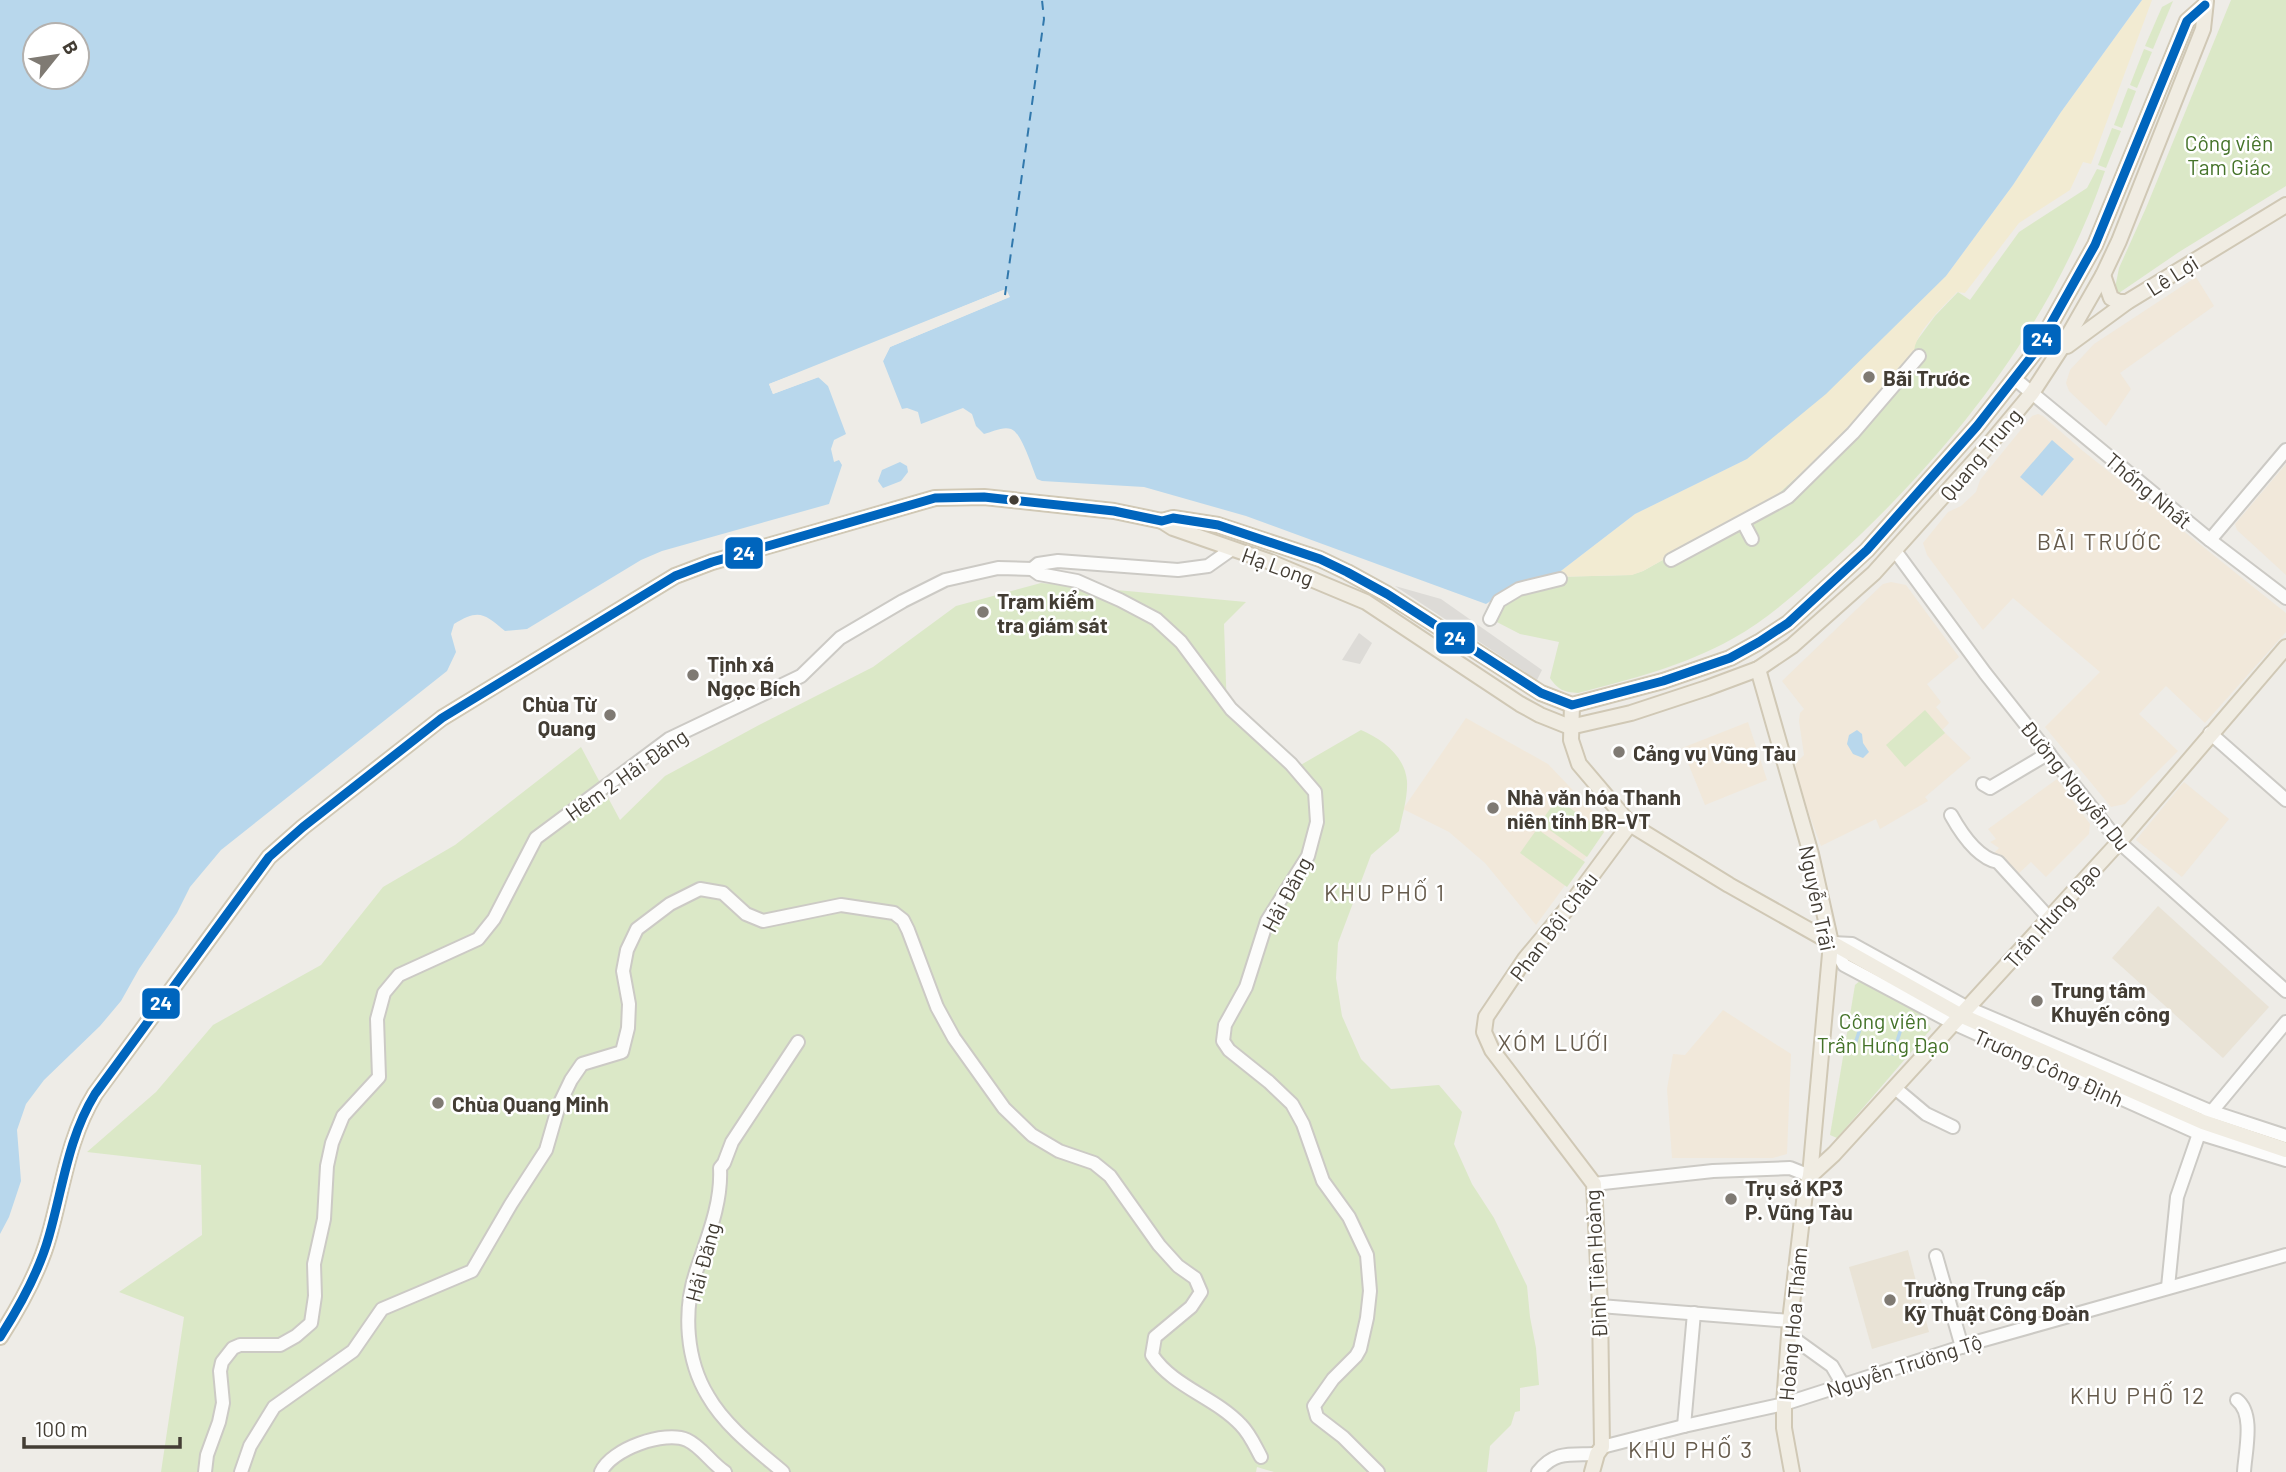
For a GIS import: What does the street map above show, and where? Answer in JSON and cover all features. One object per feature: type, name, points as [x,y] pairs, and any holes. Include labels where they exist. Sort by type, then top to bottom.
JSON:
[{"type":"main road","name":"Quang Trung","points":[[1570,727],[1671,702],[1758,668],[1806,635],[1896,552],[2032,393],[2103,275],[2203,29],[2205,2]]},
{"type":"main road","name":"Quang Trung","points":[[1572,705],[1622,693],[1730,658],[1773,634],[1801,612],[1867,550],[1977,426],[2035,352],[2095,244],[2187,21],[2205,2]]},
{"type":"main road","name":"Lê Lợi","points":[[2060,350],[2127,302],[2286,205]]},
{"type":"main road","points":[[2103,275],[2111,298],[2127,302]]},
{"type":"main road","name":"Hạ Long","points":[[0,1337],[29,1285],[45,1249],[70,1147],[82,1116],[95,1094],[269,857],[442,718],[684,573],[934,498],[958,496],[1019,500],[1114,511],[1163,521],[1172,528],[1279,565],[1366,602],[1520,704],[1570,727]]},
{"type":"main road","name":"Hạ Long","points":[[1163,521],[1173,517],[1218,525],[1320,559],[1373,586],[1541,693],[1572,705]]},
{"type":"main road","points":[[1232,549],[1239,532]]},
{"type":"main road","points":[[1366,602],[1373,586]]},
{"type":"main road","name":"Trần Hưng Đạo","points":[[1810,1176],[1834,1154],[2050,919],[2286,647]]},
{"type":"main road","name":"Nguyễn Trãi","points":[[1758,668],[1811,854],[1831,943],[1810,1176]]},
{"type":"main road","name":"Trương Công Định","points":[[1572,705],[1570,740],[1579,764],[1630,824],[1729,885],[1960,1016],[2204,1122],[2286,1150]]},
{"type":"main road","name":"Phan Bội Châu","points":[[1484,1032],[1486,1017],[1525,959],[1570,905],[1630,824]]},
{"type":"main road","name":"Đinh Tiên Hoàng","points":[[1484,1032],[1492,1050],[1594,1184],[1600,1306],[1599,1451],[1592,1472]]},
{"type":"main road","name":"Hoàng Hoa Thám","points":[[1792,1472],[1784,1428],[1784,1404],[1789,1328],[1805,1193],[1810,1176]]},
{"type":"street","points":[[1671,560],[1788,497],[1853,433],[1919,356]]},
{"type":"street","name":"Thống Nhất","points":[[2015,379],[2210,540],[2286,598]]},
{"type":"street","points":[[2210,540],[2286,450]]},
{"type":"street","points":[[1742,522],[1752,539]]},
{"type":"street","points":[[1032,569],[1038,564],[1058,561],[1178,570],[1208,566],[1232,549]]},
{"type":"street","name":"Đường Nguyễn Du","points":[[1896,552],[1985,673],[2119,842],[2286,991]]},
{"type":"street","name":"Hẻm 2 Hải Đăng","points":[[205,1472],[207,1455],[223,1403],[220,1371],[222,1362],[233,1348],[240,1345],[279,1345],[296,1336],[311,1323],[315,1296],[314,1264],[324,1219],[327,1166],[332,1143],[343,1116],[379,1077],[377,1019],[384,993],[399,975],[478,939],[494,919],[536,838],[669,739],[801,676],[840,638],[903,601],[946,580],[998,568],[1032,569]]},
{"type":"street","name":"Hải Đăng","points":[[1032,569],[1039,574],[1077,581],[1156,619],[1181,642],[1231,709],[1291,764],[1315,792],[1317,822],[1308,856],[1267,921],[1246,987],[1225,1025],[1223,1041],[1229,1050],[1292,1104],[1303,1124],[1323,1181],[1349,1217],[1364,1246],[1369,1267],[1370,1291],[1360,1349],[1333,1379],[1314,1406],[1317,1417],[1343,1437],[1378,1472]]},
{"type":"street","points":[[1490,619],[1499,601],[1519,589],[1560,579]]},
{"type":"street","points":[[2210,733],[2286,800]]},
{"type":"street","points":[[1983,784],[1990,788],[2049,753]]},
{"type":"street","points":[[1951,816],[1978,850],[1988,860],[1998,862],[2050,919]]},
{"type":"street","points":[[241,1472],[250,1446],[274,1407],[353,1351],[382,1309],[472,1271],[546,1150],[559,1105],[571,1080],[582,1064],[622,1052],[628,1028],[629,1004],[623,971],[631,938],[637,929],[670,904],[700,889],[723,893],[746,914],[763,921],[841,905],[882,910],[894,913],[903,920],[937,1007],[954,1038],[1004,1108],[1032,1135],[1059,1150],[1094,1163],[1116,1184],[1171,1259],[1195,1278],[1201,1292],[1191,1307],[1155,1337],[1152,1355],[1162,1370],[1207,1398],[1243,1426],[1261,1458]]},
{"type":"street","points":[[2168,1287],[2177,1197],[2204,1122],[2286,1022]]},
{"type":"street","name":"Hải Đăng","points":[[783,1472],[735,1429],[708,1397],[691,1354],[689,1297],[715,1213],[720,1168],[732,1142],[798,1042]]},
{"type":"street","points":[[1895,1088],[1926,1114],[1953,1127]]},
{"type":"street","name":"Trương Công Định","points":[[2204,1122],[2286,1136]]},
{"type":"street","name":"Trương Công Định","points":[[2204,1122],[2286,1160]]},
{"type":"street","points":[[1594,1184],[1713,1171],[1790,1168],[1810,1176]]},
{"type":"street","name":"Nguyễn Trường Tộ","points":[[1538,1472],[1546,1462],[1558,1455],[1599,1451],[1684,1426],[1784,1404],[1962,1347],[2286,1255]]},
{"type":"street","points":[[1936,1256],[1962,1347]]},
{"type":"street","points":[[1600,1306],[1694,1313],[1789,1328],[1832,1366],[1843,1385]]},
{"type":"street","points":[[1684,1426],[1694,1313]]},
{"type":"street","points":[[2237,1400],[2243,1405],[2247,1424],[2244,1472]]},
{"type":"street","points":[[601,1472],[604,1465],[630,1447],[670,1435],[688,1440],[724,1472]]},
{"type":"shaded area","points":[[2196,277],[2214,306],[2120,373],[2131,389],[2106,426],[2069,391],[2066,383],[2070,370],[2094,344]]},
{"type":"shaded area","points":[[2038,414],[2286,613],[2286,632],[2205,723],[2166,686],[2139,714],[2178,751],[2125,804],[2111,807],[2045,727],[2100,672],[2013,598],[1983,630],[1927,555],[1923,543],[1948,512],[1961,506],[1976,492],[1980,480],[2032,416]]},
{"type":"shaded area","points":[[2286,464],[2286,575],[2237,530],[2235,524]]},
{"type":"shaded area","points":[[1891,582],[1906,585],[1959,657],[1927,684],[1941,702],[1936,707],[1949,723],[1942,730],[1971,758],[1925,797],[1928,801],[1880,829],[1876,819],[1821,846],[1795,776],[1796,763],[1804,755],[1799,721],[1800,713],[1804,709],[1782,681],[1883,584]]},
{"type":"shaded area","points":[[1395,586],[1441,599],[1542,670],[1537,680]]},
{"type":"shaded area","points":[[1359,633],[1372,643],[1360,664],[1342,660]]},
{"type":"shaded area","points":[[1466,718],[1548,764],[1608,827],[1536,925],[1485,863],[1449,832],[1403,809]]},
{"type":"shaded area","points":[[1748,722],[1767,780],[1705,805],[1682,748]]},
{"type":"shaded area","points":[[2057,779],[2090,824],[2089,834],[2046,877],[2031,862],[2017,875],[1994,853],[1999,848],[1990,842],[1996,839],[1988,829]]},
{"type":"shaded area","points":[[2184,782],[2229,819],[2182,877],[2136,840]]},
{"type":"shaded area","points":[[2158,906],[2269,1007],[2223,1058],[2112,958]]},
{"type":"shaded area","points":[[1723,1010],[1791,1054],[1787,1154],[1773,1158],[1672,1158],[1667,1089],[1673,1054],[1685,1055]]},
{"type":"shaded area","name":"Trường Trung cấp Kỹ Thuật Công Đoàn","points":[[1908,1250],[1929,1332],[1872,1349],[1849,1267]]},
{"type":"green space","name":"Công viên Tam Giác","points":[[2231,0],[2286,0],[2286,186],[2179,252],[2119,293],[2115,288],[2119,268]]},
{"type":"green space","points":[[2173,1],[2153,49],[2145,46],[2162,7]]},
{"type":"green space","points":[[2144,49],[2152,52],[2137,88],[2130,85]]},
{"type":"green space","points":[[2128,88],[2136,91],[2122,128],[2114,125]]},
{"type":"green space","points":[[2112,128],[2121,131],[2106,168],[2098,165]]},
{"type":"green space","points":[[2097,169],[2105,171],[2083,227],[2057,281],[1994,383],[1918,476],[1876,520],[1771,613],[1746,631],[1695,657],[1657,671],[1578,693],[1562,690],[1550,678],[1559,642],[1520,634],[1491,619],[1498,606],[1553,577],[1631,575],[1643,571],[1772,499],[1854,426],[1935,316],[1958,292],[1970,300],[2019,232],[2087,188]]},
{"type":"green space","points":[[1041,583],[1246,602],[1224,624],[1227,712],[1263,748],[1292,770],[1361,730],[1377,738],[1402,764],[1407,787],[1399,831],[1371,855],[1338,943],[1336,978],[1342,1016],[1361,1059],[1391,1089],[1439,1085],[1462,1112],[1454,1144],[1472,1184],[1494,1218],[1527,1286],[1539,1385],[1520,1388],[1520,1411],[1515,1412],[1511,1425],[1490,1446],[1487,1472],[1274,1472],[1257,1467],[1256,1472],[161,1472],[184,1317],[119,1292],[202,1235],[201,1165],[87,1152],[156,1092],[213,1025],[321,965],[383,887],[455,845],[581,747],[620,820],[665,776],[873,667],[956,606]]},
{"type":"green space","points":[[1925,710],[1945,733],[1905,767],[1886,745]]},
{"type":"green space","points":[[1557,799],[1604,832],[1587,857],[1540,823]]},
{"type":"green space","points":[[1537,829],[1585,862],[1567,887],[1520,853]]},
{"type":"green space","name":"Công viên Trần Hưng Đạo","points":[[1862,979],[1925,1017],[1931,1029],[1837,1138],[1830,1135],[1855,985]]},
{"type":"sand","name":"Bãi Trước","points":[[2142,0],[2152,0],[2091,164],[2083,162],[2070,190],[2019,223],[1965,293],[1957,292],[1937,313],[1919,337],[1914,353],[1854,426],[1772,499],[1643,571],[1632,575],[1553,577],[1635,514],[1747,459],[1946,276]]},
{"type":"water","points":[[0,0],[2142,0],[1946,276],[1826,394],[1747,459],[1635,514],[1553,577],[1526,580],[1486,604],[1246,516],[1144,487],[1042,481],[1037,479],[1023,444],[1015,432],[1005,428],[984,434],[976,426],[972,414],[963,408],[921,424],[918,412],[902,409],[883,361],[890,347],[1009,297],[1006,289],[769,384],[773,394],[818,377],[828,386],[846,434],[834,440],[831,449],[834,462],[839,460],[842,465],[829,504],[662,551],[641,560],[527,629],[505,631],[481,615],[470,616],[454,624],[451,634],[456,652],[447,671],[221,850],[190,887],[177,913],[121,1001],[100,1026],[44,1080],[26,1104],[17,1130],[21,1181],[9,1217],[0,1234]]},
{"type":"water","points":[[2052,440],[2074,459],[2042,496],[2020,477]]},
{"type":"water","points":[[900,462],[907,466],[908,472],[901,481],[883,488],[878,481],[882,470]]},
{"type":"water","points":[[1857,730],[1862,734],[1863,743],[1869,752],[1863,758],[1853,754],[1847,744],[1849,735]]},
{"type":"pier","points":[[1006,289],[1010,297],[890,347],[883,361],[882,356],[888,344],[1005,295],[1004,293],[877,345],[876,342]]},
{"type":"pier","points":[[825,363],[826,366],[773,386],[775,390],[817,374],[822,376],[773,394],[769,384]]},
{"type":"waterway","points":[[1855,1044],[1863,1020]]},
{"type":"waterway","points":[[1893,1054],[1900,1032]]},
{"type":"ferry route","points":[[1005,295],[1044,19],[1042,0]]},
{"type":"transit line","name":"24","points":[[0,1337],[22,1301],[40,1263],[72,1145],[95,1094],[269,857],[442,718],[675,576],[712,562],[935,498],[984,497],[1114,511],[1162,521],[1173,518],[1218,525],[1320,559],[1387,594],[1541,693],[1572,705],[1663,681],[1730,658],[1759,642],[1788,623],[1867,550],[1977,426],[2035,352],[2095,245],[2187,21],[2205,5]]},
{"type":"place","name":"Bãi Trước","points":[[1869,377]]},
{"type":"place","name":"Trạm kiểm tra giám sát","points":[[983,612]]},
{"type":"place","name":"Tịnh xá Ngọc Bích","points":[[693,675]]},
{"type":"place","name":"Chùa Từ Quang","points":[[610,715]]},
{"type":"place","name":"Cảng vụ Vũng Tàu","points":[[1619,752]]},
{"type":"place","name":"Nhà văn hóa Thanh niên tỉnh BR-VT","points":[[1493,808]]},
{"type":"place","name":"Trung tâm Khuyến công","points":[[2037,1001]]},
{"type":"place","name":"Chùa Quang Minh","points":[[438,1103]]},
{"type":"place","name":"Trụ sở KP3 P. Vũng Tàu","points":[[1731,1199]]},
{"type":"place","name":"Trường Trung cấp Kỹ Thuật Công Đoàn","points":[[1890,1300]]},
{"type":"district","name":"BÃI TRƯỚC","points":[[2100,541]]},
{"type":"district","name":"KHU PHỐ 1","points":[[1385,892]]},
{"type":"district","name":"XÓM LƯỚI","points":[[1554,1042]]},
{"type":"district","name":"KHU PHỐ 12","points":[[2138,1395]]},
{"type":"district","name":"KHU PHỐ 3","points":[[1691,1449]]}]
